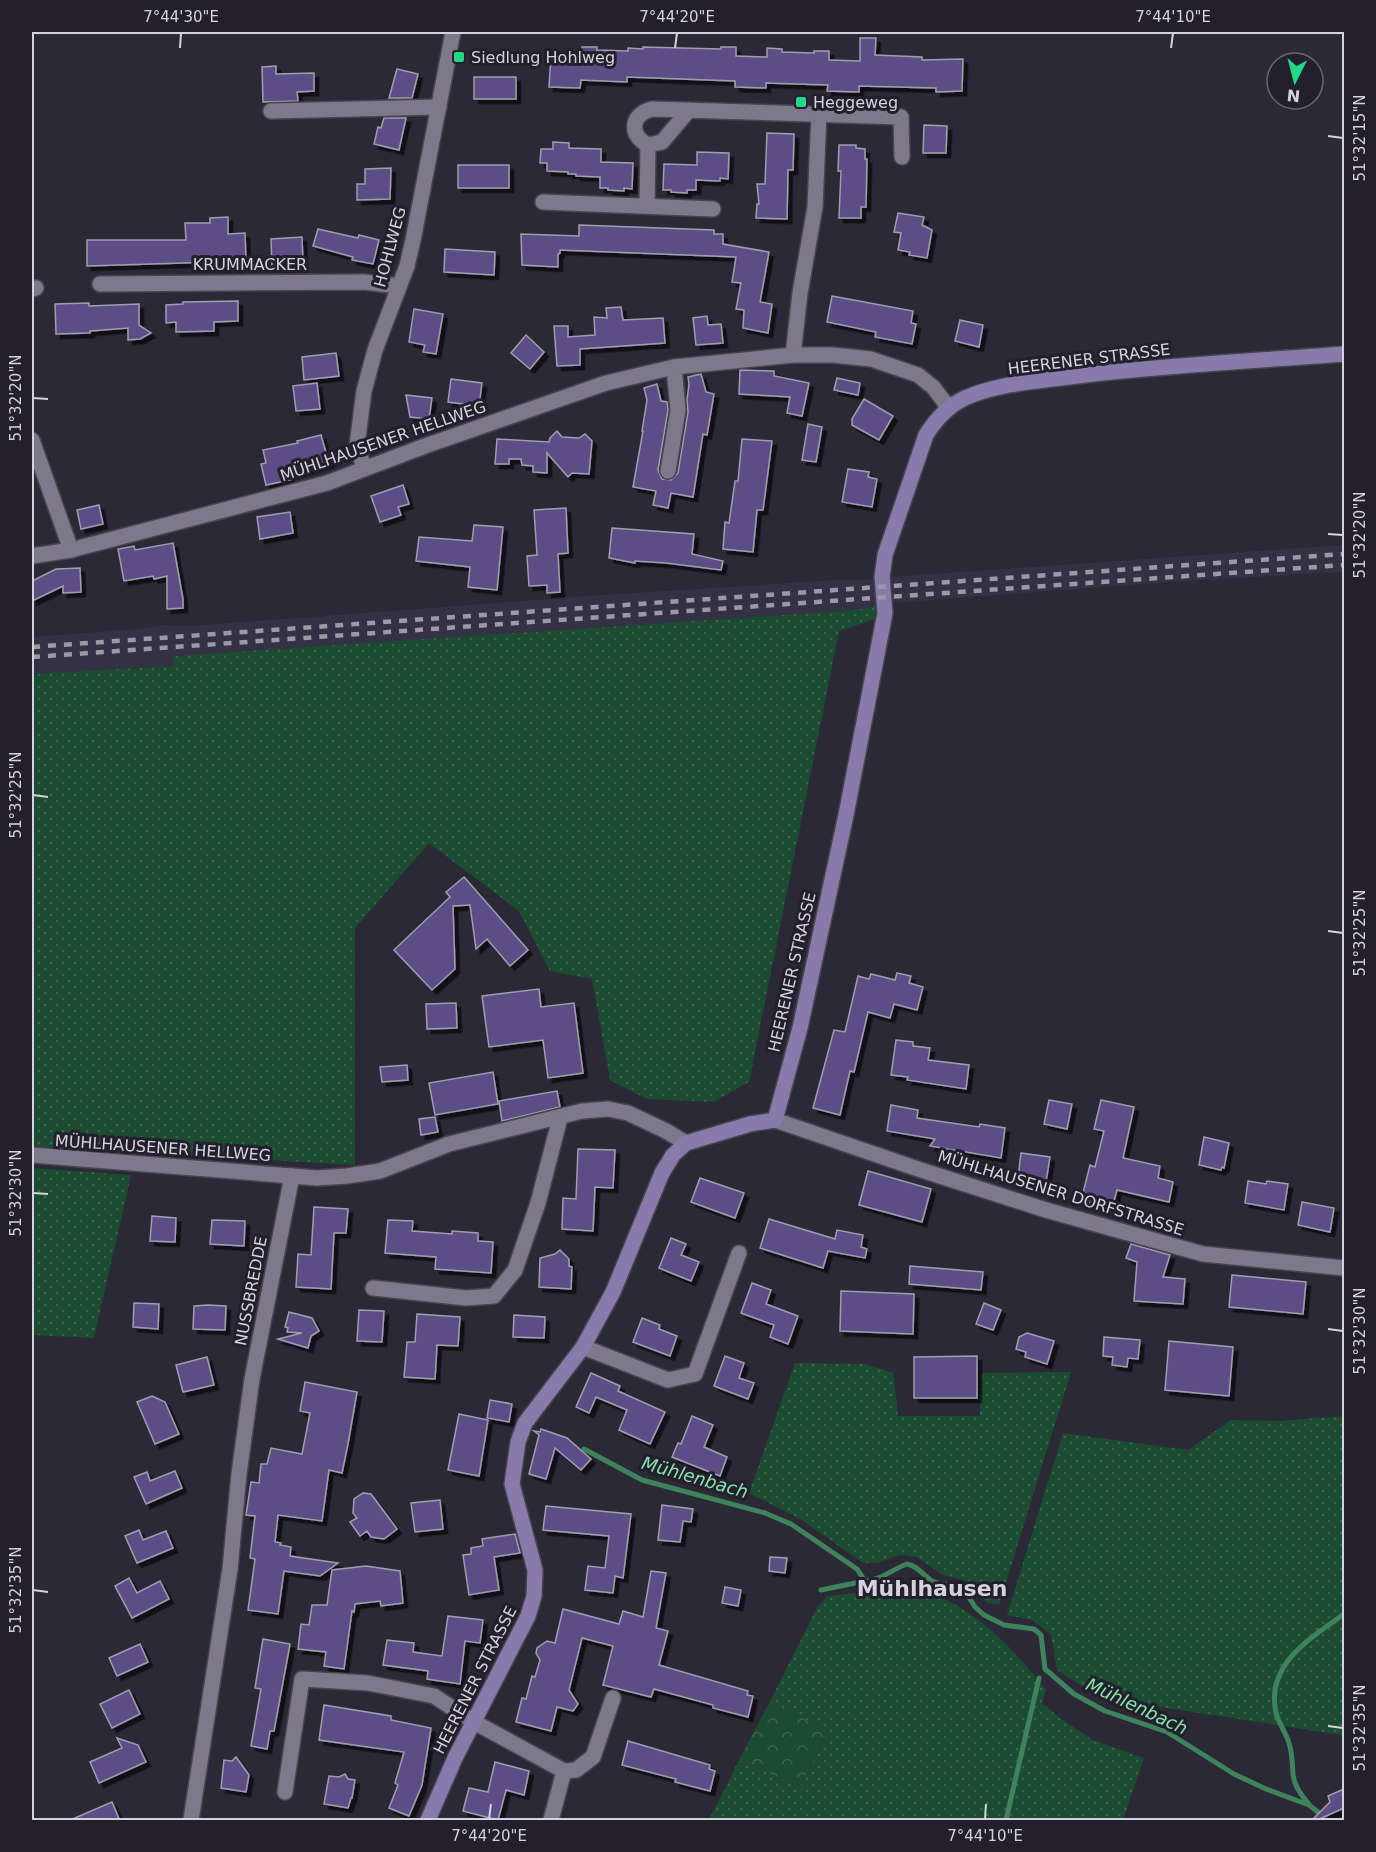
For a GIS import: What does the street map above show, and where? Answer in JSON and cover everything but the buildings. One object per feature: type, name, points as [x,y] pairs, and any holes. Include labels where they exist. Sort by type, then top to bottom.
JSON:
[{"type":"street","name":"HOHLWEG","points":[[364,468],[357,445],[364,392],[375,351],[413,240],[453,32]]},
{"type":"street","points":[[271,111],[439,106]]},
{"type":"street","points":[[689,110],[662,142],[648,145],[638,138],[634,126],[639,114],[652,109],[689,110],[819,114],[902,117],[902,158]]},
{"type":"street","points":[[793,355],[800,293],[815,207],[819,114]]},
{"type":"street","points":[[647,206],[648,145]]},
{"type":"street","points":[[543,202],[713,209]]},
{"type":"street","name":"KRUMMACKER","points":[[100,284],[364,282],[399,286]]},
{"type":"street","name":"HEERENER STRASSE","points":[[775,1120],[800,1028],[848,804],[885,613],[882,566],[926,435],[935,421],[949,408],[974,395],[1022,383],[1116,371],[1344,354]]},
{"type":"street","name":"MÜHLHAUSENER HELLWEG","points":[[32,556],[71,550],[327,483],[606,383],[674,367],[793,355],[833,355],[870,359],[918,375],[933,387],[949,408]]},
{"type":"street","points":[[668,471],[678,410],[674,367]]},
{"type":"street","points":[[32,440],[71,550]]},
{"type":"street","points":[[292,1176],[317,1178],[380,1171],[449,1144],[582,1111],[608,1109],[628,1113],[686,1143],[750,1124],[775,1120]]},
{"type":"street","points":[[373,1288],[466,1298],[494,1296],[515,1270],[538,1203],[560,1118]]},
{"type":"street","name":"MÜHLHAUSENER DORFSTRASSE","points":[[775,1120],[1046,1210],[1203,1254],[1344,1268]]},
{"type":"street","name":"HEERENER STRASSE","points":[[428,1821],[455,1758],[528,1616],[534,1596],[535,1570],[512,1484],[512,1471],[518,1442],[525,1424],[583,1347],[618,1282],[662,1173],[673,1155],[686,1143]]},
{"type":"street","name":"MÜHLHAUSENER HELLWEG","points":[[32,1155],[292,1176]]},
{"type":"street","name":"NUSSBREDDE","points":[[191,1821],[228,1580],[238,1474],[252,1379],[292,1176]]},
{"type":"street","points":[[583,1347],[668,1380],[695,1374],[739,1253]]},
{"type":"street","points":[[285,1791],[302,1679],[368,1683],[434,1696],[474,1722],[564,1771],[576,1770],[593,1758],[612,1698]]},
{"type":"street","points":[[551,1821],[564,1771]]},
{"type":"shaded area","points":[[1344,545],[1344,572],[1168,582],[893,603],[891,577]]},
{"type":"shaded area","points":[[875,578],[877,605],[857,610],[175,656],[173,666],[32,674],[32,637],[163,625],[190,626],[588,596]]},
{"type":"green space","points":[[877,605],[875,619],[839,631],[749,1082],[713,1102],[647,1099],[610,1080],[592,979],[550,971],[519,911],[429,843],[355,928],[355,1165],[32,1146],[32,674],[173,666],[174,656],[857,610]]},
{"type":"green space","points":[[32,1168],[131,1175],[94,1338],[32,1335]]},
{"type":"green space","points":[[795,1363],[865,1364],[893,1373],[898,1416],[980,1416],[981,1373],[1071,1372],[999,1605],[986,1602],[963,1580],[943,1575],[917,1557],[900,1555],[876,1563],[863,1563],[802,1520],[749,1493]]},
{"type":"green space","points":[[1344,1416],[1344,1740],[1341,1735],[1154,1706],[1085,1688],[1057,1670],[1051,1634],[1032,1620],[1007,1615],[1063,1433],[1188,1450],[1231,1420],[1280,1421]]},
{"type":"green space","points":[[899,1588],[923,1591],[959,1606],[992,1631],[1021,1660],[1046,1690],[1042,1703],[1060,1718],[1093,1740],[1144,1758],[1123,1820],[709,1820],[739,1760],[800,1787],[829,1730],[769,1703],[818,1606],[828,1596]]},
{"type":"green space","points":[[769,1703],[829,1730],[800,1787],[739,1760]]},
{"type":"waterway","name":"Mühlenbach","points":[[584,1449],[642,1480],[765,1513],[791,1524],[857,1569],[865,1581],[877,1579],[907,1564],[935,1583],[962,1586],[975,1607],[984,1615],[1004,1625],[1034,1629],[1041,1635],[1045,1669],[1074,1694],[1105,1711],[1167,1732],[1234,1774],[1309,1805],[1328,1820]]},
{"type":"waterway","points":[[821,1590],[865,1581]]},
{"type":"waterway","points":[[1308,1803],[1296,1786],[1289,1743],[1276,1713],[1274,1696],[1277,1680],[1284,1666],[1305,1643],[1344,1614]]},
{"type":"waterway","points":[[1006,1820],[1039,1678]]},
{"type":"railway","points":[[32,647],[1344,554]]},
{"type":"railway","points":[[32,657],[1344,565]]},
{"type":"place","name":"Siedlung Hohlweg","points":[[459,57]]},
{"type":"place","name":"Heggeweg","points":[[801,102]]},
{"type":"district","name":"Mühlhausen","points":[[932,1588]]}]
